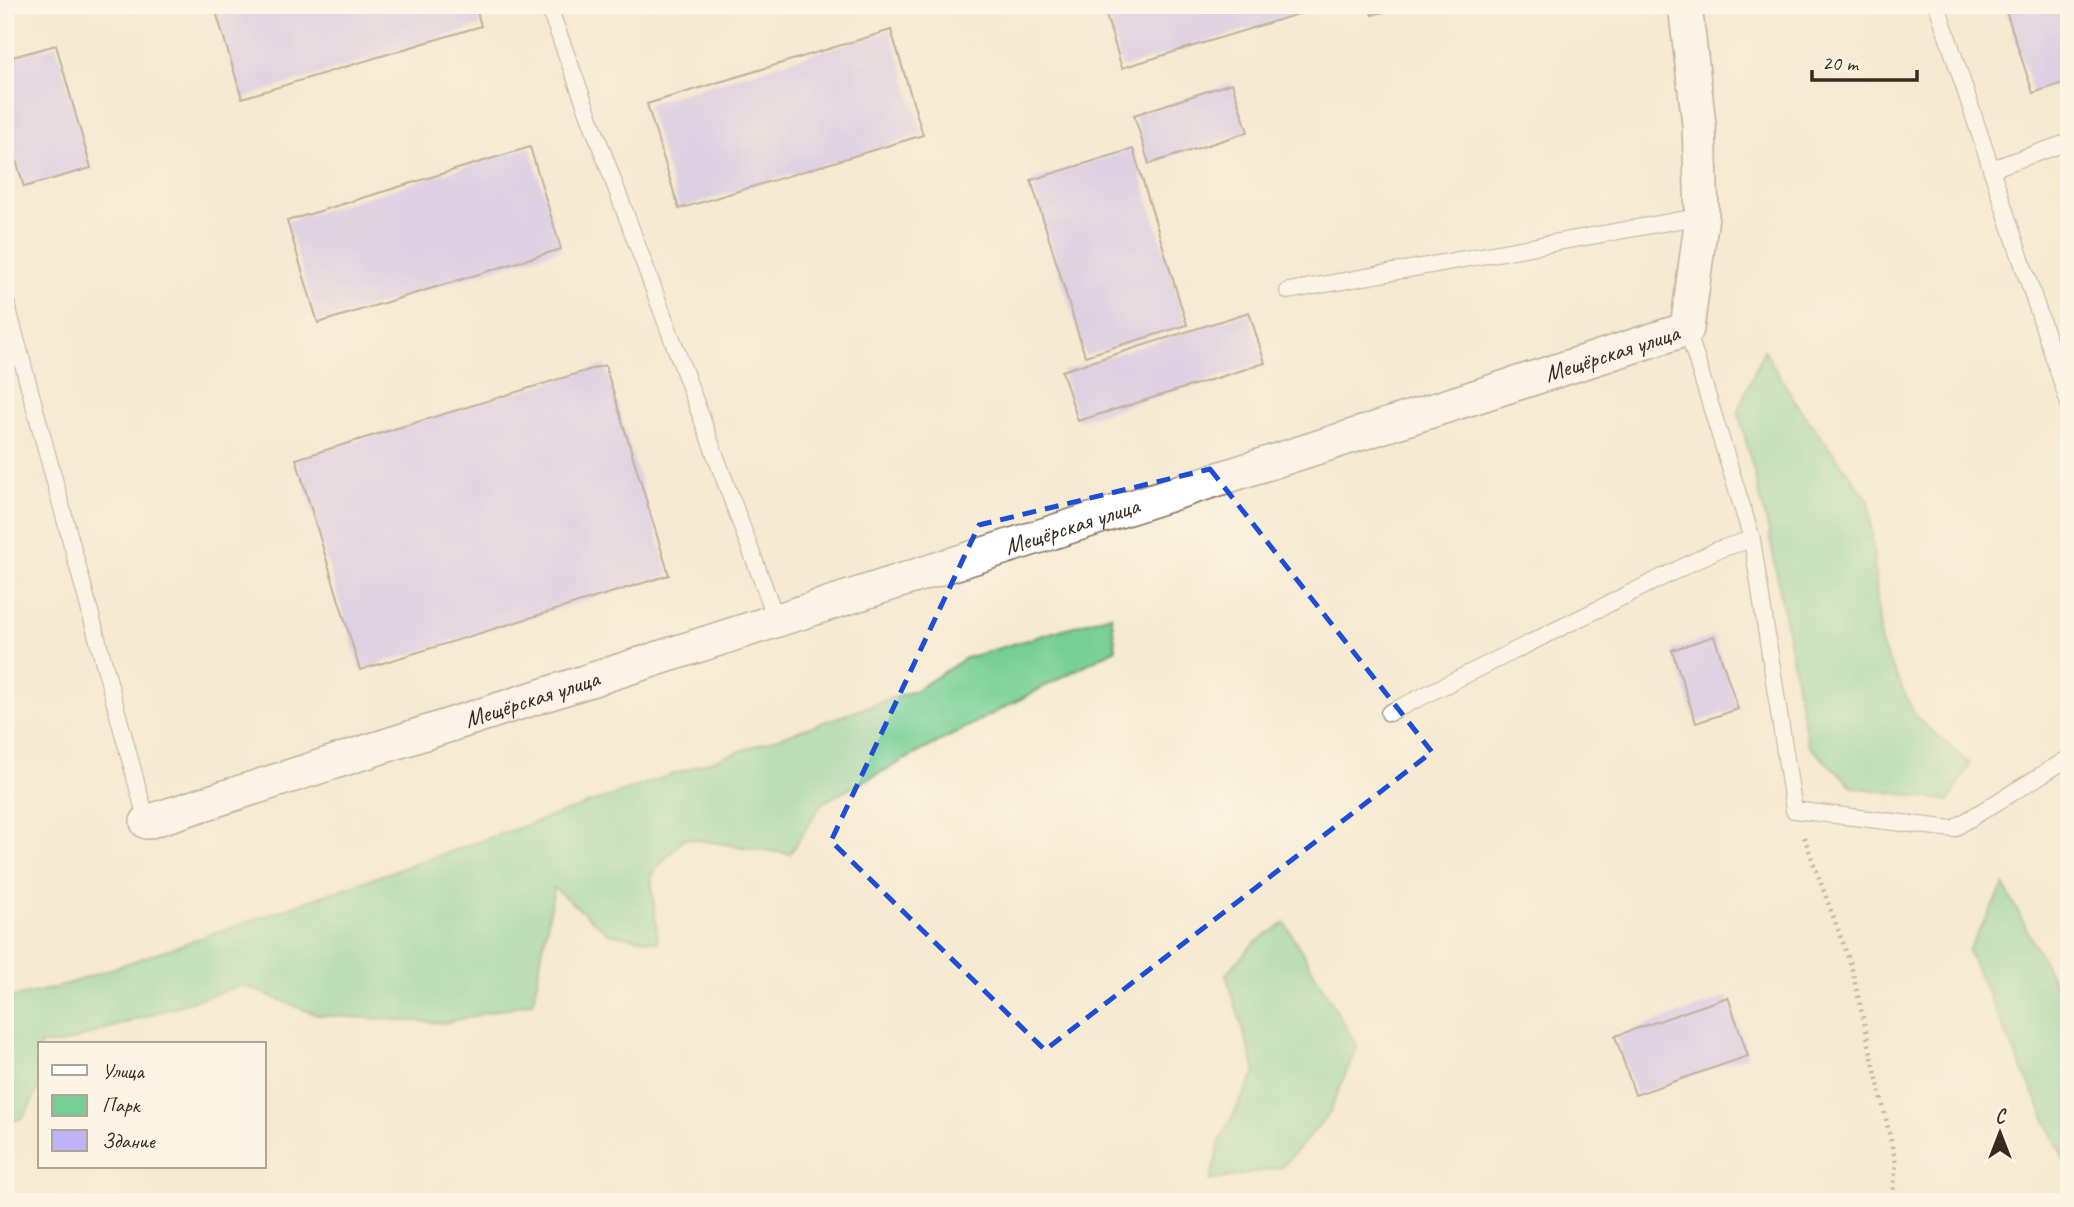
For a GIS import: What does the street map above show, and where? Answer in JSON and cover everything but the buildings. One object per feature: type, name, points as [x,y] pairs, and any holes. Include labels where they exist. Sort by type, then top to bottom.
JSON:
[{"type":"street","name":"Мещёрская улица","points":[[147,822],[1687,329],[1702,216],[1699,124],[1685,5]]},
{"type":"lane","points":[[548,5],[777,621]]},
{"type":"lane","points":[[1937,5],[2069,404]]},
{"type":"lane","points":[[1991,169],[2069,142]]},
{"type":"lane","points":[[1289,291],[1702,216]]},
{"type":"lane","points":[[5,298],[147,822]]},
{"type":"lane","points":[[1687,329],[1752,539],[1794,810],[1953,829],[2069,758]]},
{"type":"lane","points":[[1389,713],[1717,550],[1752,539]]},
{"type":"path","points":[[1794,810],[1851,965],[1896,1163],[1892,1202]]},
{"type":"highlighted area","points":[[1210,469],[1432,752],[1045,1050],[831,841],[979,525]]},
{"type":"green space","points":[[1764,350],[1799,408],[1869,500],[1881,645],[1916,717],[1970,764],[1949,801],[1853,787],[1808,745],[1769,532],[1738,410]]},
{"type":"green space","points":[[1111,615],[1116,649],[822,803],[790,854],[684,838],[651,875],[658,942],[608,933],[554,888],[533,1002],[444,1023],[318,1015],[242,985],[67,1042],[38,1042],[38,1089],[24,1117],[5,1124],[5,999],[59,987],[916,690],[966,658]]},
{"type":"green space","points":[[2004,885],[2069,1011],[2069,1170],[1968,951]]},
{"type":"green space","points":[[1285,923],[1357,1046],[1329,1114],[1282,1167],[1210,1181],[1221,1138],[1256,1072],[1226,974],[1254,943]]}]
